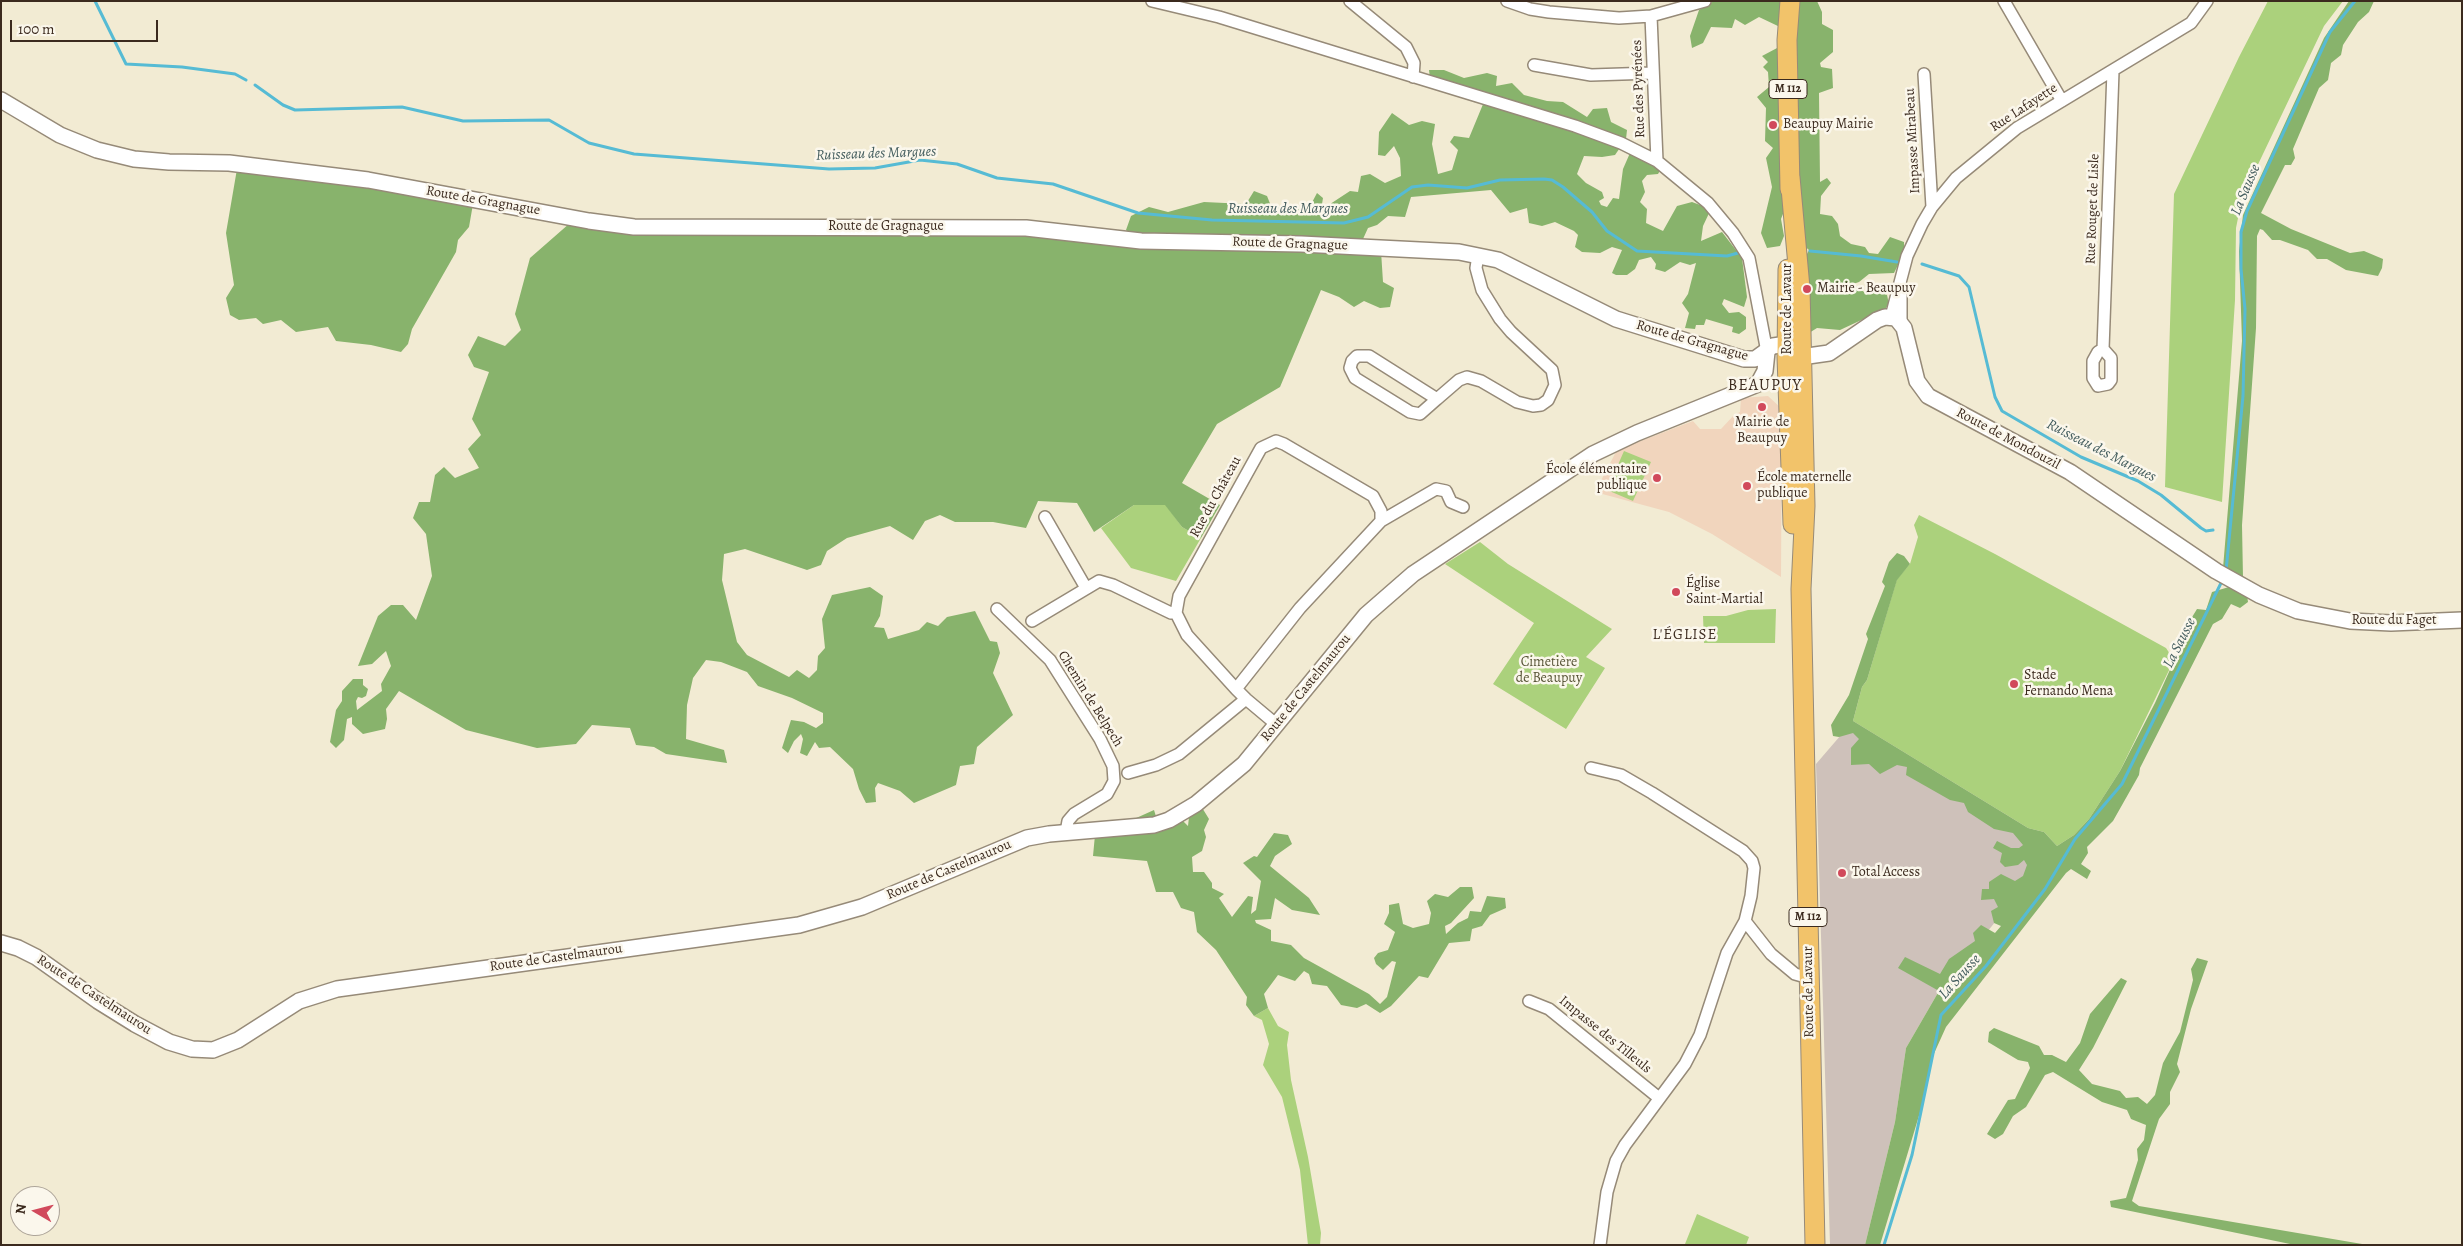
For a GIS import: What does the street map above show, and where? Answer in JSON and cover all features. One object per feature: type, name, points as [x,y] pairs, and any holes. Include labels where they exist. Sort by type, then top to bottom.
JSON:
[{"type":"main road","name":"Route de Lavaur","points":[[1790,1],[1787,40],[1794,350],[1805,506],[1802,589],[1815,1245]]},
{"type":"street","points":[[1152,1],[1219,17],[1574,126],[1621,143],[1656,162],[1708,203],[1733,233],[1748,258],[1767,352]]},
{"type":"street","points":[[1350,1],[1406,47],[1414,63],[1413,77]]},
{"type":"street","points":[[1507,1],[1596,17],[1651,16],[1705,1]]},
{"type":"street","points":[[2004,1],[2062,101]]},
{"type":"street","name":"Rue Lafayette","points":[[1896,319],[1900,281],[1907,256],[1932,206],[1956,178],[2017,128],[2191,23],[2207,1]]},
{"type":"street","name":"Rue des Pyrénées","points":[[1651,16],[1656,162]]},
{"type":"street","points":[[1534,65],[1591,75],[1653,73]]},
{"type":"street","name":"Rue Rouget de Lisle","points":[[2103,348],[2113,71]]},
{"type":"street","name":"Impasse Mirabeau","points":[[1924,74],[1932,206]]},
{"type":"street","name":"Route de Gragnague","points":[[1,100],[60,135],[98,150],[134,159],[229,163],[358,178],[589,221],[634,227],[1026,228],[1141,241],[1320,244],[1438,250],[1478,255],[1498,260],[1527,273],[1582,303],[1616,318],[1744,359],[1755,359],[1767,352],[1794,350]]},
{"type":"street","points":[[1437,399],[1369,356],[1356,356],[1352,361],[1350,368],[1355,378],[1410,412],[1420,414],[1460,380],[1467,377],[1481,381],[1525,405],[1541,405],[1552,392],[1555,377],[1552,370],[1511,332],[1500,319],[1482,290],[1476,268],[1478,255]]},
{"type":"street","points":[[1794,350],[1836,348],[1877,320],[1896,319]]},
{"type":"street","name":"Route de Mondouzil","points":[[1896,319],[1917,381],[1928,396],[2077,477],[2216,571]]},
{"type":"street","name":"Route de Castelmaurou","points":[[1,943],[18,948],[36,957],[105,1006],[169,1042],[192,1049],[214,1050],[238,1040],[299,1002],[337,989],[799,925],[862,907],[1027,838],[1066,832],[1154,825],[1182,814],[1244,764],[1366,616],[1413,574],[1593,454],[1637,433],[1758,384],[1765,371],[1767,352]]},
{"type":"street","name":"Rue du Château","points":[[1176,613],[1179,596],[1261,448],[1269,443],[1276,441],[1284,444],[1373,496],[1381,511],[1381,520]]},
{"type":"street","points":[[1236,689],[1300,608],[1381,520],[1436,489],[1446,491],[1451,502],[1463,507]]},
{"type":"street","points":[[1045,516],[1086,588]]},
{"type":"street","name":"Route du Faget","points":[[2216,571],[2286,607],[2331,619],[2370,623],[2462,620]]},
{"type":"street","points":[[1032,621],[1099,581],[1106,583],[1171,613],[1176,613],[1187,635],[1236,689],[1276,725]]},
{"type":"street","name":"Chemin de Belpech","points":[[997,609],[1050,660],[1100,739],[1113,766],[1114,781],[1107,794],[1074,814],[1068,821],[1066,832]]},
{"type":"street","points":[[1128,773],[1156,765],[1179,754],[1246,699]]},
{"type":"street","points":[[1592,768],[1622,774],[1748,855],[1754,868],[1751,896],[1745,921],[1729,948],[1700,1035],[1685,1064],[1658,1098],[1616,1161],[1607,1192],[1600,1245]]},
{"type":"street","points":[[1745,921],[1771,954],[1795,974],[1809,978]]},
{"type":"street","name":"Impasse des Tilleuls","points":[[1529,1001],[1549,1009],[1658,1098]]},
{"type":"shaded area","points":[[1768,396],[1782,409],[1781,577],[1712,534],[1669,512],[1595,492],[1617,450],[1693,421],[1700,429],[1721,429],[1734,415],[1740,412],[1741,398]]},
{"type":"shaded area","points":[[1853,721],[2057,846],[1939,991],[1906,1048],[1895,1122],[1865,1245],[1830,1245],[1816,764]]},
{"type":"green space","points":[[1714,1],[1817,1],[1822,12],[1822,24],[1833,30],[1833,52],[1820,63],[1821,67],[1832,69],[1833,88],[1819,93],[1820,182],[1827,178],[1831,183],[1821,196],[1820,214],[1832,216],[1838,224],[1840,236],[1851,244],[1865,247],[1869,253],[1878,254],[1890,237],[1904,242],[1904,253],[1894,273],[1869,274],[1853,284],[1864,292],[1878,291],[1887,295],[1889,304],[1885,309],[1840,330],[1817,328],[1809,333],[1803,262],[1809,250],[1801,243],[1800,224],[1803,210],[1797,194],[1786,206],[1781,219],[1784,236],[1780,246],[1767,248],[1761,233],[1772,187],[1766,158],[1773,148],[1765,141],[1766,108],[1757,97],[1769,87],[1768,72],[1763,67],[1768,62],[1762,56],[1779,47],[1780,27],[1759,17],[1745,25],[1735,19],[1732,28],[1711,27],[1703,43],[1692,48],[1690,36],[1699,10]]},
{"type":"green space","points":[[2268,1],[2343,1],[2324,26],[2242,198],[2236,228],[2235,300],[2222,502],[2165,487],[2174,194],[2239,57]]},
{"type":"green space","points":[[2349,1],[2374,1],[2369,12],[2358,22],[2343,45],[2341,55],[2331,63],[2328,80],[2319,88],[2293,149],[2295,158],[2291,165],[2285,165],[2261,213],[2291,229],[2350,253],[2364,251],[2383,259],[2382,268],[2378,276],[2346,270],[2327,259],[2317,259],[2308,250],[2280,240],[2272,240],[2260,229],[2257,236],[2256,328],[2242,525],[2243,578],[2223,568],[2242,341],[2239,251],[2243,215],[2324,38]]},
{"type":"green space","points":[[1429,70],[1444,70],[1464,78],[1487,73],[1497,76],[1496,86],[1512,83],[1524,95],[1547,101],[1563,102],[1587,117],[1593,109],[1607,108],[1611,122],[1627,130],[1626,139],[1615,155],[1602,157],[1584,156],[1577,174],[1586,183],[1602,192],[1604,198],[1599,201],[1601,205],[1607,207],[1613,198],[1619,199],[1623,169],[1630,153],[1662,167],[1658,174],[1647,175],[1642,181],[1645,192],[1640,202],[1647,209],[1646,223],[1663,231],[1677,206],[1692,202],[1711,209],[1703,226],[1701,241],[1722,232],[1742,258],[1747,297],[1744,307],[1724,299],[1722,304],[1729,313],[1739,312],[1746,317],[1746,329],[1739,334],[1732,332],[1733,327],[1706,319],[1704,325],[1696,325],[1695,329],[1685,328],[1689,313],[1682,303],[1688,294],[1696,263],[1690,265],[1680,262],[1665,272],[1655,269],[1656,264],[1651,257],[1639,260],[1635,269],[1627,275],[1616,275],[1612,273],[1622,250],[1612,247],[1600,253],[1582,252],[1575,247],[1578,235],[1574,231],[1555,222],[1542,226],[1529,223],[1527,208],[1510,213],[1491,190],[1411,197],[1405,217],[1388,216],[1377,225],[1368,228],[1363,239],[1266,235],[1132,238],[1126,230],[1131,216],[1149,207],[1168,212],[1204,202],[1246,204],[1254,191],[1267,196],[1271,206],[1308,210],[1317,193],[1323,198],[1321,210],[1350,191],[1358,192],[1361,176],[1370,174],[1385,183],[1401,176],[1400,158],[1394,146],[1385,156],[1378,155],[1379,132],[1392,113],[1409,125],[1422,121],[1435,124],[1432,144],[1438,174],[1452,170],[1458,150],[1450,142],[1454,136],[1469,138],[1486,97],[1430,79]]},
{"type":"green space","points":[[237,169],[345,181],[473,204],[469,227],[458,240],[456,252],[412,329],[408,344],[401,352],[371,345],[336,341],[328,327],[296,332],[281,320],[263,324],[256,318],[239,320],[230,315],[226,298],[234,285],[226,233]]},
{"type":"green space","points":[[570,223],[730,235],[806,233],[1020,234],[1150,249],[1178,247],[1381,251],[1383,282],[1394,288],[1390,307],[1380,308],[1364,301],[1354,307],[1339,297],[1321,290],[1280,387],[1217,424],[1182,483],[1220,505],[1201,538],[1182,527],[1165,505],[1134,505],[1094,532],[1077,503],[1038,501],[1026,528],[993,522],[955,522],[940,515],[925,521],[913,540],[890,526],[847,538],[827,551],[821,565],[807,570],[745,549],[724,554],[722,580],[737,642],[747,655],[789,677],[797,670],[809,678],[817,670],[818,656],[825,648],[822,619],[832,595],[870,587],[883,596],[880,616],[874,627],[884,628],[888,639],[919,630],[927,622],[938,626],[947,617],[975,611],[990,641],[997,642],[1000,653],[993,673],[1013,715],[977,747],[974,764],[960,766],[956,785],[914,803],[900,791],[878,783],[875,788],[876,802],[866,803],[859,789],[853,769],[830,747],[819,748],[815,742],[807,756],[800,753],[803,739],[801,734],[794,741],[788,753],[782,748],[791,720],[804,722],[816,728],[823,723],[823,713],[792,698],[758,686],[747,672],[721,662],[706,660],[693,678],[687,705],[686,739],[724,750],[727,763],[666,754],[654,747],[636,745],[630,728],[592,725],[576,744],[537,748],[466,730],[399,691],[386,709],[385,729],[363,734],[352,724],[352,717],[347,719],[344,740],[336,748],[330,742],[336,710],[342,701],[342,691],[353,679],[363,679],[363,685],[368,689],[366,696],[358,697],[356,701],[357,710],[382,691],[381,684],[391,666],[386,651],[372,664],[358,666],[378,616],[391,605],[403,605],[416,620],[432,576],[426,534],[413,518],[419,502],[430,502],[435,475],[444,467],[455,478],[479,468],[468,449],[481,435],[472,419],[489,372],[474,367],[468,355],[478,336],[505,346],[521,330],[515,314],[530,258]]},
{"type":"green space","points":[[1624,451],[1651,462],[1633,501],[1607,490]]},
{"type":"green space","points":[[1134,505],[1166,505],[1182,527],[1201,538],[1176,581],[1131,568],[1101,528]]},
{"type":"green space","name":"Stade Fernando Mena","points":[[1919,515],[1995,554],[2166,648],[2174,660],[2120,771],[2089,819],[2074,835],[2057,846],[2044,832],[2028,828],[1853,721],[1897,579],[1910,564],[1918,537],[1914,525]]},
{"type":"green space","name":"Cimetière de Beaupuy","points":[[1480,542],[1508,564],[1612,629],[1586,657],[1605,668],[1566,729],[1493,684],[1534,623],[1445,564]]},
{"type":"green space","points":[[1897,553],[1904,556],[1910,564],[1897,580],[1867,680],[1862,687],[1853,721],[2028,828],[2044,832],[2057,846],[2074,835],[2089,819],[2120,771],[2155,703],[2187,632],[2186,627],[2197,609],[2206,610],[2212,592],[2229,587],[2247,595],[2248,602],[2240,608],[2231,604],[2222,619],[2213,624],[2140,768],[2139,775],[2113,821],[2087,847],[2088,853],[2081,864],[2091,871],[2087,879],[2071,869],[2066,873],[1946,1027],[1932,1058],[1921,1109],[1880,1245],[1865,1245],[1895,1122],[1906,1048],[1939,991],[1898,968],[1905,957],[1940,974],[1949,959],[1975,941],[1973,933],[1981,925],[1995,933],[2001,926],[1994,923],[1991,911],[1998,907],[1994,899],[1981,900],[1982,889],[1989,889],[1989,882],[2001,874],[2015,881],[2023,876],[2027,865],[2024,860],[2018,865],[2005,867],[2000,862],[2002,853],[1993,848],[1997,841],[2011,848],[2019,848],[2023,845],[2013,833],[1994,829],[1968,812],[1964,803],[1950,800],[1906,775],[1907,767],[1897,765],[1880,774],[1869,764],[1851,765],[1851,748],[1859,739],[1853,733],[1839,737],[1833,736],[1831,725],[1849,695],[1868,639],[1866,634],[1885,586],[1882,582],[1889,562]]},
{"type":"green space","points":[[1776,609],[1775,643],[1704,643],[1703,616],[1726,616],[1748,610]]},
{"type":"green space","points":[[1201,806],[1209,819],[1204,830],[1206,837],[1202,851],[1192,857],[1193,872],[1204,872],[1212,883],[1212,888],[1224,894],[1219,898],[1232,917],[1248,896],[1253,897],[1251,914],[1256,910],[1261,881],[1243,863],[1254,856],[1257,857],[1274,833],[1288,835],[1292,844],[1275,856],[1270,866],[1309,898],[1320,915],[1292,910],[1275,898],[1271,919],[1255,920],[1256,923],[1271,930],[1271,941],[1291,945],[1304,958],[1369,994],[1380,1004],[1387,997],[1396,962],[1392,961],[1383,970],[1376,964],[1374,958],[1378,953],[1388,950],[1395,932],[1384,924],[1389,913],[1389,905],[1399,903],[1403,924],[1413,928],[1429,924],[1431,913],[1427,901],[1435,894],[1448,897],[1460,887],[1472,887],[1474,898],[1451,923],[1445,926],[1446,934],[1458,923],[1468,918],[1470,911],[1481,912],[1487,896],[1505,898],[1506,908],[1490,915],[1482,926],[1472,929],[1470,941],[1449,943],[1428,978],[1419,976],[1391,1006],[1380,1013],[1366,1004],[1357,1008],[1341,1005],[1327,986],[1312,984],[1309,974],[1304,971],[1295,981],[1278,975],[1264,994],[1268,1008],[1254,1016],[1246,1005],[1247,997],[1216,950],[1197,932],[1194,912],[1181,908],[1173,892],[1156,892],[1147,861],[1093,856],[1095,835],[1137,835],[1134,819],[1154,810],[1159,826],[1181,819],[1188,826],[1189,817]]},
{"type":"green space","points":[[2197,958],[2208,961],[2191,1009],[2177,1064],[2180,1072],[2170,1092],[2170,1104],[2159,1119],[2132,1201],[2139,1206],[2368,1245],[2295,1245],[2111,1207],[2110,1201],[2126,1198],[2138,1160],[2137,1149],[2144,1140],[2146,1125],[2131,1119],[2127,1110],[2102,1102],[2053,1072],[2045,1075],[2026,1107],[2013,1116],[2003,1134],[1995,1139],[1987,1134],[2008,1100],[2015,1099],[2030,1068],[2028,1062],[2018,1060],[1988,1042],[1989,1032],[1994,1028],[2039,1046],[2044,1055],[2052,1055],[2066,1062],[2080,1043],[2090,1014],[2121,978],[2127,981],[2093,1048],[2079,1070],[2092,1084],[2120,1091],[2126,1098],[2138,1097],[2147,1104],[2155,1095],[2163,1063],[2180,1032],[2193,980],[2191,969]]},
{"type":"green space","points":[[1268,1008],[1278,1026],[1289,1032],[1287,1045],[1291,1080],[1308,1157],[1321,1233],[1320,1245],[1308,1245],[1300,1170],[1282,1097],[1263,1065],[1269,1044],[1262,1020],[1254,1016]]},
{"type":"green space","points":[[1697,1214],[1749,1237],[1746,1245],[1685,1244]]},
{"type":"waterway","name":"Ruisseau des Margues","points":[[95,1],[126,64],[182,67],[235,74],[246,80]]},
{"type":"waterway","name":"La Sausse","points":[[2226,571],[2243,396],[2245,309],[2241,269],[2241,232],[2247,211],[2330,32],[2355,1]]},
{"type":"waterway","name":"Ruisseau des Margues","points":[[255,85],[283,105],[295,110],[402,107],[463,121],[549,120],[589,143],[634,154],[829,169],[875,168],[920,160],[957,164],[997,178],[1053,184],[1138,213],[1212,220],[1344,223],[1368,217],[1412,187],[1428,185],[1467,188],[1500,180],[1544,179],[1552,180],[1563,187],[1592,212],[1607,231],[1637,251],[1727,256],[1738,253]]},
{"type":"waterway","name":"Ruisseau des Margues","points":[[1810,251],[1897,262]]},
{"type":"waterway","name":"Ruisseau des Margues","points":[[1922,264],[1959,276],[1969,287],[1995,397],[2002,411],[2081,457],[2138,481],[2161,495],[2201,528],[2206,531],[2213,530]]},
{"type":"waterway","name":"La Sausse","points":[[1884,1245],[1912,1155],[1941,1015],[1986,966],[2045,889],[2075,839],[2122,784],[2223,579]]},
{"type":"place","name":"Beaupuy Mairie","points":[[1773,125]]},
{"type":"place","name":"Mairie - Beaupuy","points":[[1807,289]]},
{"type":"place","name":"Mairie de Beaupuy","points":[[1762,407]]},
{"type":"place","name":"École élémentaire publique","points":[[1657,478]]},
{"type":"place","name":"École maternelle publique","points":[[1747,486]]},
{"type":"place","name":"Église Saint-Martial","points":[[1676,592]]},
{"type":"place","name":"Stade Fernando Mena","points":[[2014,684]]},
{"type":"place","name":"Total Access","points":[[1842,873]]},
{"type":"district","name":"BEAUPUY","points":[[1765,386]]},
{"type":"district","name":"L'ÉGLISE","points":[[1685,635]]}]
